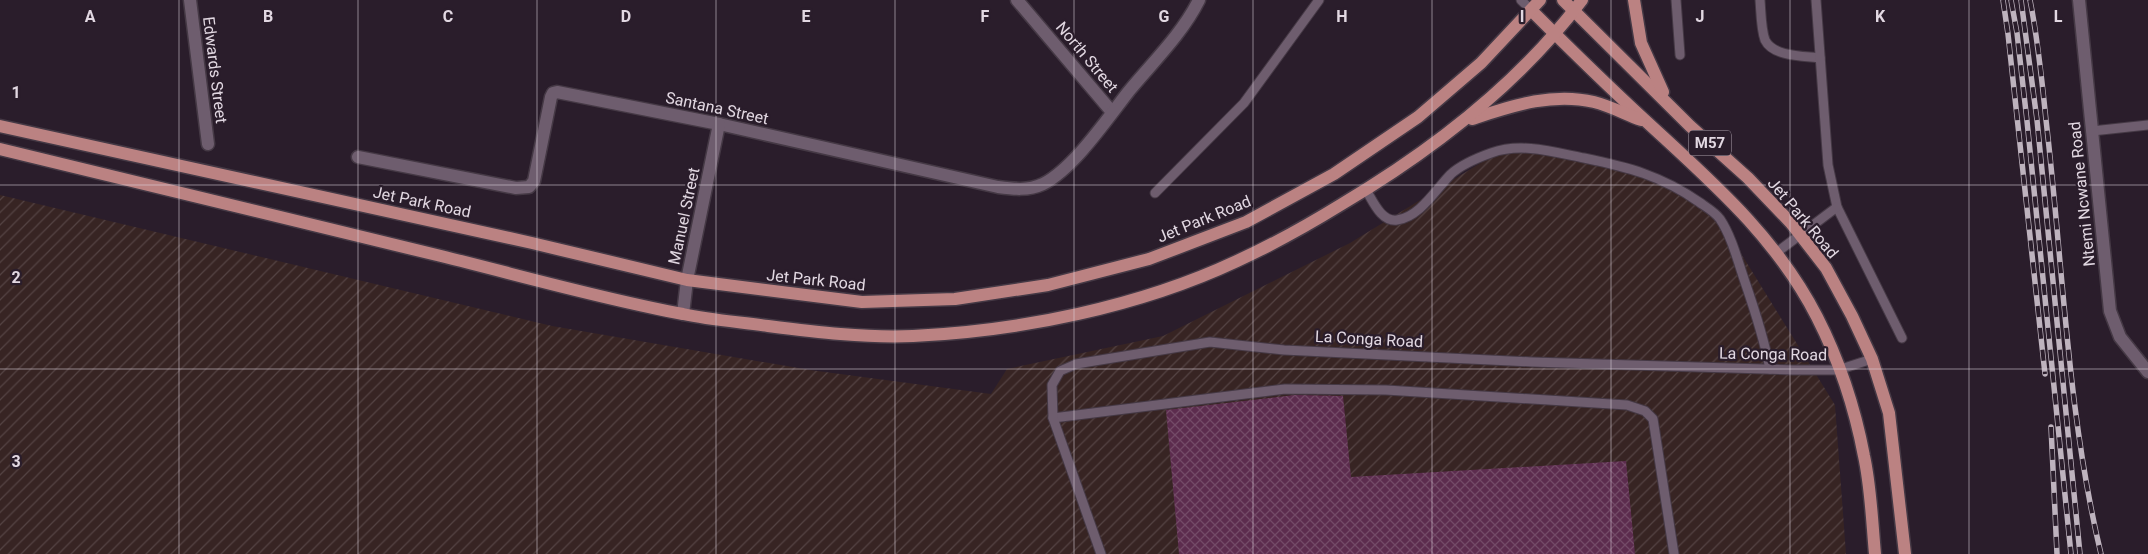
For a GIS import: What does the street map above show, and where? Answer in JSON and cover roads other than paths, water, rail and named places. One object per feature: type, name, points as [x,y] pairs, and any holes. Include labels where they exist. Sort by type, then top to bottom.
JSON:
[{"type":"main road","name":"Jet Park Road","points":[[0,126],[532,243],[687,280],[862,302],[955,299],[1048,285],[1149,260],[1246,222],[1334,174],[1418,117],[1481,63],[1540,0]]},
{"type":"main road","name":"Jet Park Road","points":[[1563,0],[1748,178],[1800,234],[1826,268],[1872,359],[1889,414],[1905,554]]},
{"type":"main road","points":[[0,149],[683,314],[833,334],[911,336],[982,330],[1050,319],[1109,306],[1165,290],[1233,263],[1294,233],[1366,190],[1466,120],[1498,93],[1574,12],[1582,0]]},
{"type":"main road","points":[[1634,0],[1641,43],[1654,77],[1669,104]]},
{"type":"main road","name":"M57","points":[[1531,10],[1648,123],[1713,182],[1760,231],[1816,316],[1848,392],[1865,457],[1875,554]]},
{"type":"main road","points":[[1466,120],[1528,102],[1555,99],[1593,102],[1648,123]]},
{"type":"street","name":"Edwards Street","points":[[190,0],[208,144]]},
{"type":"street","name":"North Street","points":[[1017,0],[1112,112]]},
{"type":"street","name":"Santana Street","points":[[358,157],[516,188],[529,187],[534,181],[551,97],[553,92],[557,92],[719,124],[998,187],[1033,188],[1061,171],[1080,152],[1175,35],[1199,0]]},
{"type":"street","name":"Ntemi Ncwane Road","points":[[2079,0],[2112,320],[2115,330],[2127,349],[2148,372]]},
{"type":"street","name":"Manuel Street","points":[[683,314],[687,280],[719,124]]},
{"type":"lane","points":[[1155,193],[1244,103],[1319,0]]},
{"type":"lane","points":[[1521,0],[1531,10]]},
{"type":"lane","points":[[1676,0],[1680,55]]},
{"type":"lane","points":[[1760,0],[1765,39],[1770,46],[1784,53],[1820,58]]},
{"type":"lane","points":[[1816,0],[1828,165],[1838,207],[1902,338]]},
{"type":"lane","points":[[2092,131],[2148,125]]},
{"type":"lane","points":[[1366,190],[1381,214],[1396,220],[1414,212],[1452,173],[1464,165],[1491,153],[1516,148],[1555,153],[1622,166],[1662,179],[1699,202],[1715,214],[1722,224],[1729,238],[1764,336],[1770,369]]},
{"type":"lane","points":[[1776,253],[1838,207]]},
{"type":"lane","name":"La Conga Road","points":[[1101,554],[1053,418],[1052,385],[1060,371],[1076,364],[1210,342],[1314,352],[1532,362],[1770,369],[1838,370],[1872,359]]},
{"type":"lane","points":[[1053,418],[1285,389],[1386,390],[1627,405],[1645,411],[1653,419],[1674,554]]},
{"type":"railway","points":[[2003,0],[2045,374]]},
{"type":"railway","points":[[2011,0],[2017,33],[2027,121],[2071,554]]},
{"type":"railway","points":[[2021,0],[2037,120],[2080,554]]},
{"type":"railway","points":[[2030,0],[2041,75],[2067,338],[2080,447],[2101,554]]},
{"type":"railway","points":[[2051,427],[2057,554]]}]
